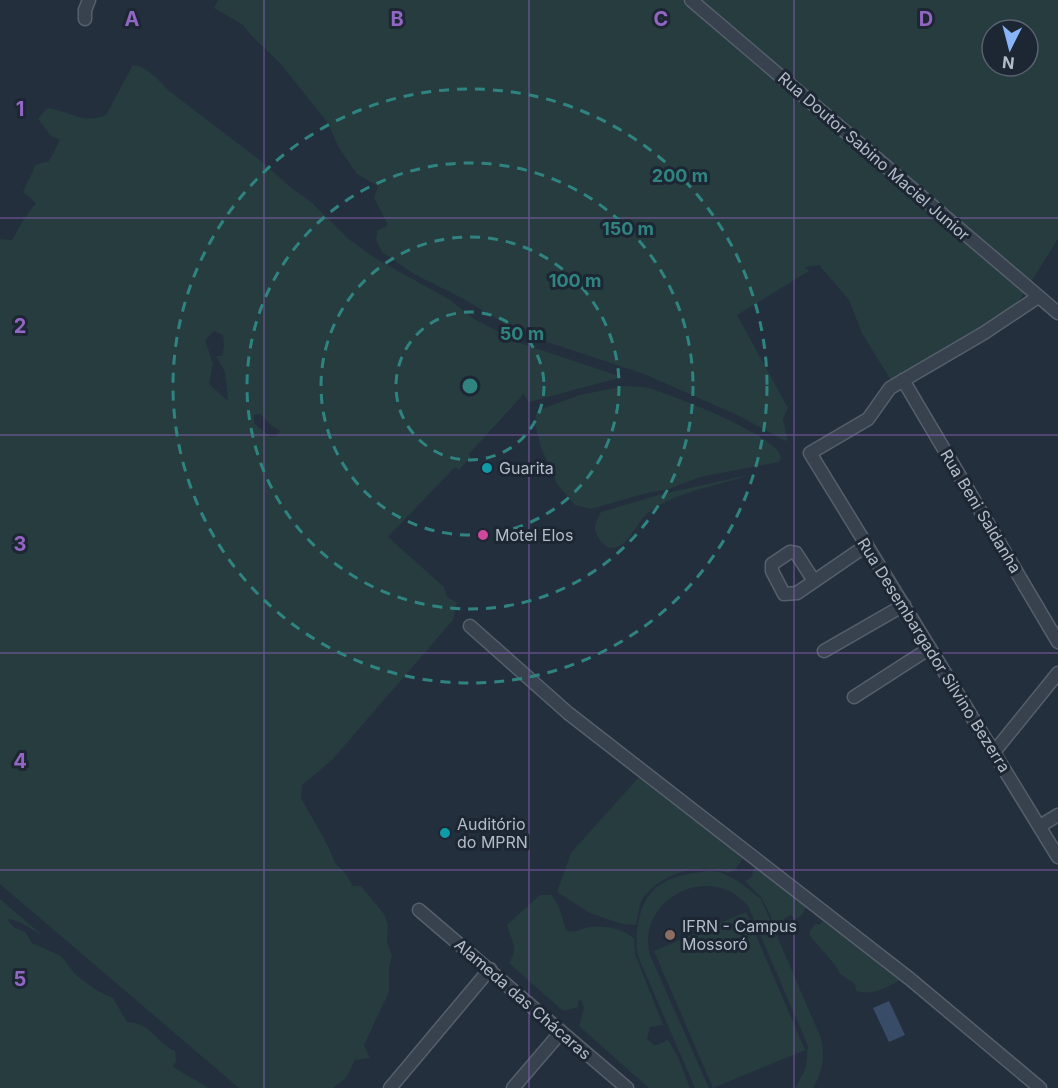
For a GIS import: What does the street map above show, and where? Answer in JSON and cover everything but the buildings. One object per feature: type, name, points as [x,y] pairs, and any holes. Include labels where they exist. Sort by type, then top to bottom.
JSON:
[{"type":"street","points":[[85,19],[85,10],[89,0]]},
{"type":"street","name":"Rua Doutor Sabino Maciel Junior","points":[[691,0],[1058,313]]},
{"type":"street","points":[[903,380],[984,333],[1038,297]]},
{"type":"street","name":"Rua Desembargador Silvino Bezerra","points":[[903,380],[890,388],[868,419],[810,453],[1058,857]]},
{"type":"street","name":"Rua Beni Saldanha","points":[[903,380],[1058,642]]},
{"type":"street","points":[[814,581],[867,545]]},
{"type":"street","points":[[824,651],[904,605]]},
{"type":"street","points":[[470,626],[567,713],[910,979],[1040,1088]]},
{"type":"street","points":[[854,697],[930,648]]},
{"type":"street","points":[[994,753],[1058,673]]},
{"type":"street","points":[[1040,826],[1058,815]]},
{"type":"street","name":"Alameda das Chácaras","points":[[419,910],[627,1088]]},
{"type":"street","points":[[390,1088],[490,969]]},
{"type":"street","points":[[513,1088],[561,1032]]},
{"type":"green space","points":[[218,0],[1058,0],[1058,239],[1014,309],[892,382],[862,333],[849,300],[819,265],[805,267],[809,271],[737,315],[788,408],[783,419],[787,441],[737,415],[644,374],[520,333],[462,298],[414,274],[382,252],[376,240],[377,231],[388,225],[374,198],[378,186],[357,174],[339,148],[328,123],[280,63],[243,25],[214,8]]},
{"type":"green space","points":[[133,65],[142,68],[266,165],[290,187],[310,201],[350,240],[375,258],[450,300],[474,319],[520,343],[622,377],[529,402],[523,393],[469,454],[471,457],[459,470],[455,467],[388,537],[444,587],[447,597],[457,603],[453,620],[332,760],[302,785],[301,798],[335,863],[346,874],[353,886],[361,886],[384,914],[388,924],[387,943],[392,955],[389,969],[389,992],[364,1045],[370,1058],[355,1060],[346,1078],[333,1088],[239,1088],[0,884],[0,239],[12,240],[36,203],[23,192],[35,165],[49,161],[60,140],[51,136],[38,119],[47,108],[90,119],[106,115]],"holes":[[[214,331],[223,335],[222,356],[216,356],[225,372],[228,401],[209,384],[213,364],[205,340]],[[260,414],[280,431],[276,436],[270,437],[254,423],[254,415]]]},
{"type":"green space","points":[[625,386],[652,389],[720,416],[758,435],[771,445],[780,454],[779,462],[700,477],[669,489],[591,509],[575,505],[557,484],[541,447],[535,424],[536,414],[541,409],[580,395]]},
{"type":"green space","points":[[748,475],[684,494],[660,505],[644,517],[619,547],[609,548],[600,540],[596,532],[595,525],[601,512],[662,494]]},
{"type":"green space","points":[[639,777],[743,858],[735,870],[728,873],[693,869],[670,876],[660,882],[643,898],[636,925],[622,924],[590,913],[557,892],[571,853]]},
{"type":"green space","points":[[754,866],[806,907],[802,915],[795,920],[791,915],[784,919],[787,926],[779,930],[772,921],[761,897],[745,881],[752,877]]},
{"type":"green space","points":[[709,871],[720,872],[738,881],[761,899],[821,1038],[822,1064],[813,1088],[795,1088],[806,1068],[808,1046],[748,906],[733,893],[715,887],[697,887],[680,892],[665,903],[654,917],[648,935],[650,955],[709,1088],[695,1088],[640,961],[636,938],[642,910],[654,890],[672,878]]},
{"type":"green space","points":[[540,895],[552,895],[559,907],[566,930],[574,931],[601,926],[618,930],[634,938],[635,954],[663,1025],[650,1027],[647,1039],[654,1045],[668,1040],[678,1057],[690,1088],[649,1088],[579,1026],[584,1008],[581,999],[578,1001],[578,1007],[563,1011],[509,963],[514,948],[507,925]]},
{"type":"green space","points":[[0,899],[43,936],[21,923],[7,919],[13,927],[25,932],[32,943],[61,956],[76,975],[96,990],[113,998],[127,1022],[148,1029],[175,1051],[176,1061],[173,1067],[209,1088],[0,1088]]},
{"type":"green space","points":[[746,912],[805,1050],[713,1088],[654,951]]},
{"type":"green space","points":[[823,921],[900,980],[873,992],[856,991],[855,984],[840,974],[810,936],[810,931],[816,923],[819,925]]},
{"type":"water","points":[[889,1001],[905,1035],[889,1042],[873,1008]]},
{"type":"place","name":"Guarita","points":[[487,468]]},
{"type":"place","name":"Motel Elos","points":[[483,535]]},
{"type":"place","name":"Auditório do MPRN","points":[[445,833]]},
{"type":"place","name":"IFRN - Campus Mossoró","points":[[670,935]]}]
